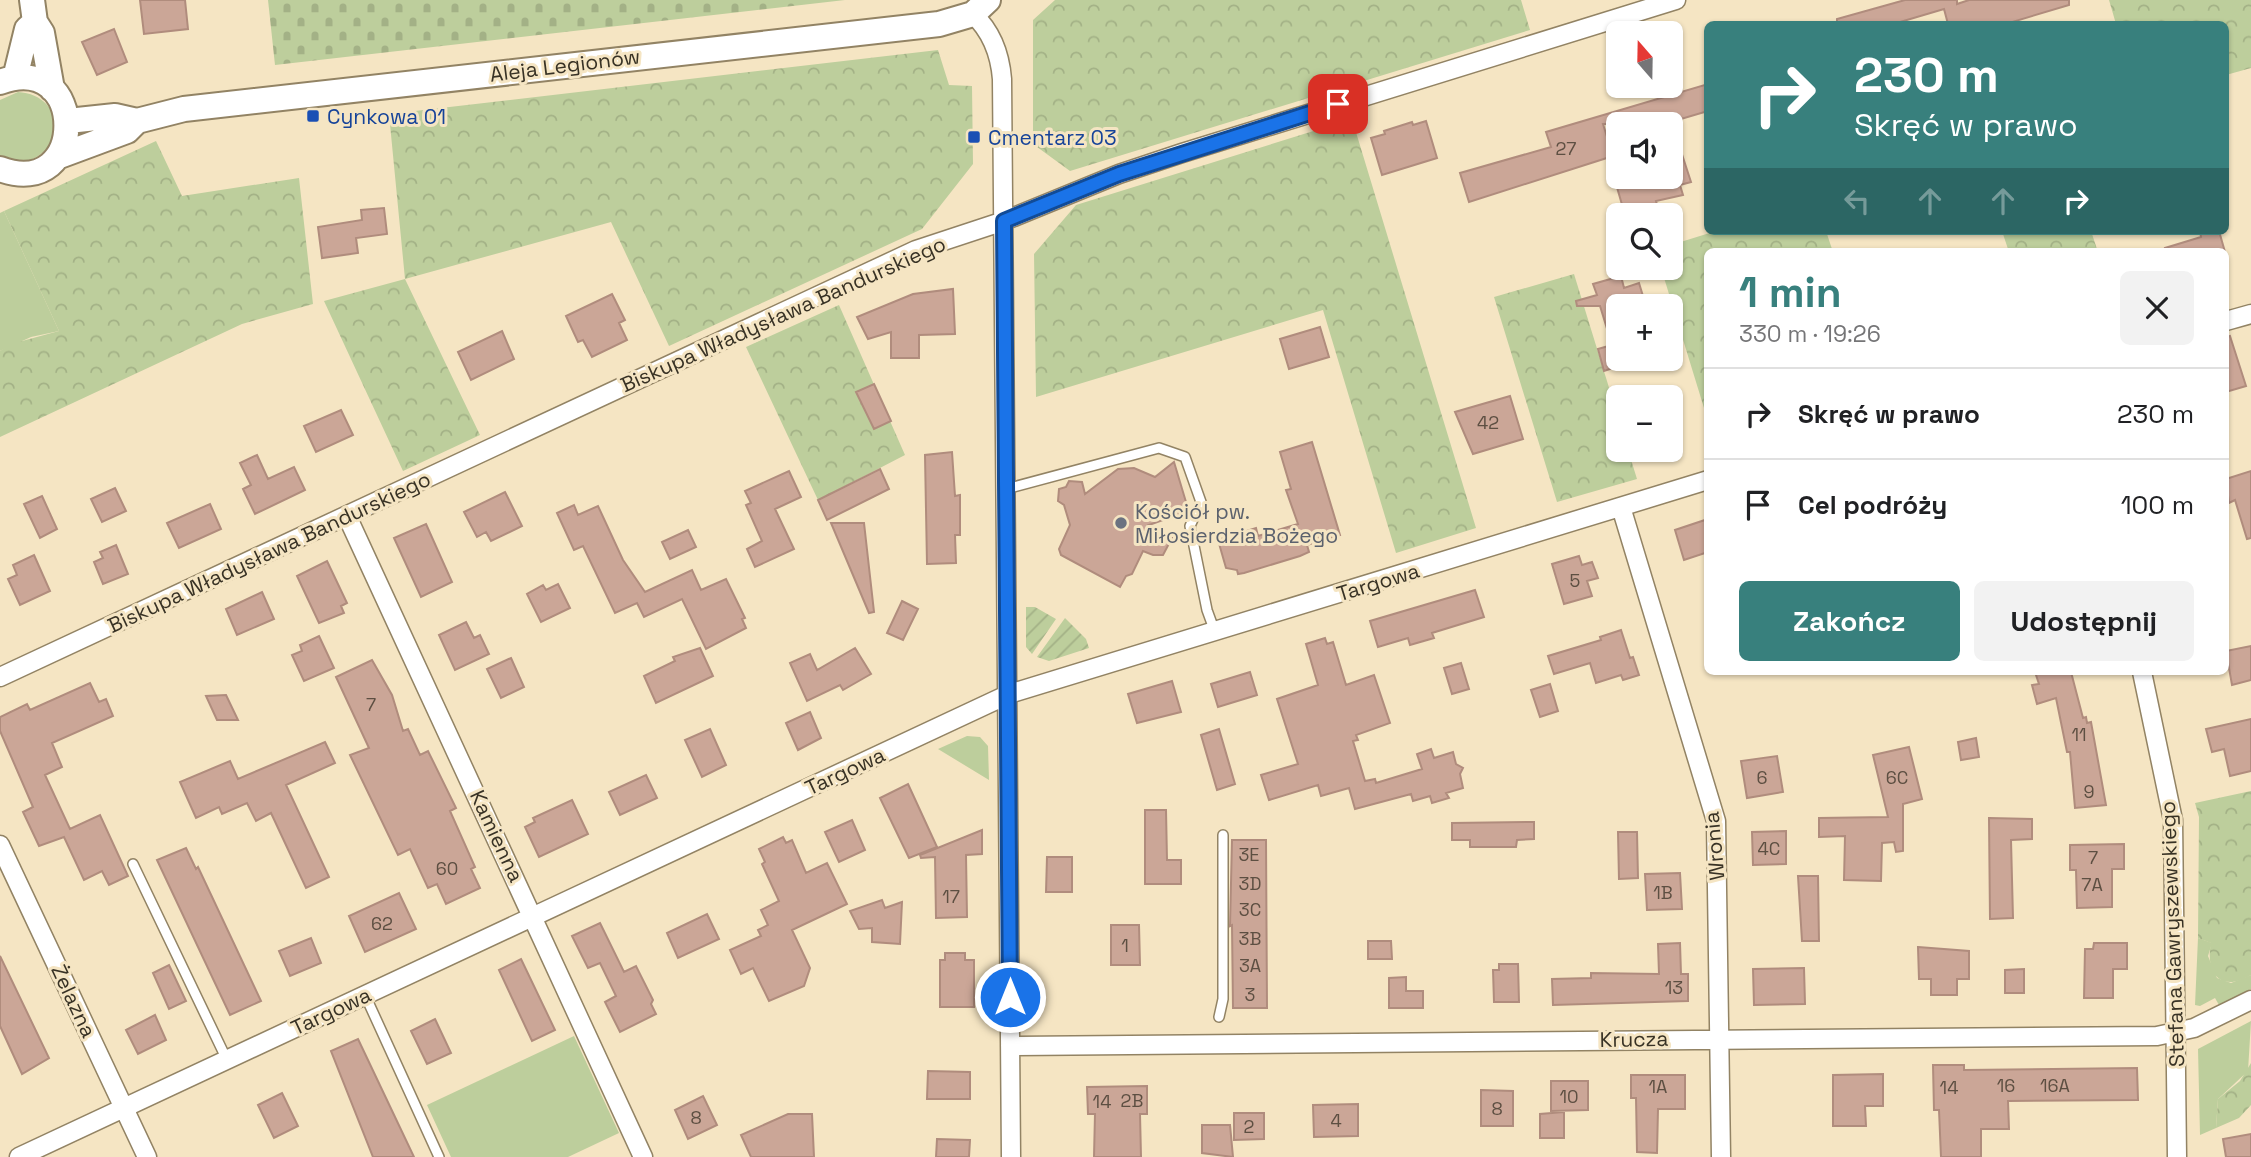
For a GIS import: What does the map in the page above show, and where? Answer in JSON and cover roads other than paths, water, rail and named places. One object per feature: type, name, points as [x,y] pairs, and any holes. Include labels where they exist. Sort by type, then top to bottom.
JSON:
[{"type":"street","name":"Biskupa Władysława Bandurskiego","points":[[0,677],[916,250],[1004,221],[1119,174],[1182,153],[1676,0]]},
{"type":"street","points":[[980,7],[1001,71],[1009,694],[1011,1157]]},
{"type":"street","name":"Aleja Legionów","points":[[68,121],[115,116],[137,121],[184,109],[939,24],[980,7]]},
{"type":"street","points":[[34,11],[8,80],[33,79],[52,89]]},
{"type":"street","points":[[34,11],[43,33],[52,89],[64,106],[68,121],[67,139],[57,157]]},
{"type":"street","name":"Aleja Legionów","points":[[5,176],[38,170],[57,157],[127,131],[137,121]]},
{"type":"street","points":[[2229,320],[2251,314]]},
{"type":"street","name":"Targowa","points":[[19,1157],[1009,694],[1704,481]]},
{"type":"street","name":"Wronia","points":[[1621,507],[1716,821],[1721,1157]]},
{"type":"street","name":"Kamienna","points":[[347,516],[535,917],[643,1157]]},
{"type":"street","name":"Stefana Gawryszewskiego","points":[[2143,675],[2173,820],[2177,1157]]},
{"type":"street","name":"Żelazna","points":[[0,845],[147,1157]]},
{"type":"street","name":"Krucza","points":[[1010,1046],[2175,1034],[2251,1000]]},
{"type":"lane","points":[[1006,489],[1159,448],[1185,457],[1201,502],[1190,526],[1207,610],[1215,632]]},
{"type":"lane","points":[[1219,1017],[1223,999],[1223,835]]},
{"type":"lane","points":[[133,864],[227,1060]]},
{"type":"lane","points":[[365,995],[439,1157]]},
{"type":"place","name":"Cynkowa 01","points":[[313,116]]},
{"type":"place","name":"Cmentarz 03","points":[[974,137]]},
{"type":"place","name":"Kościół pw. Miłosierdzia Bożego","points":[[1121,523]]}]
